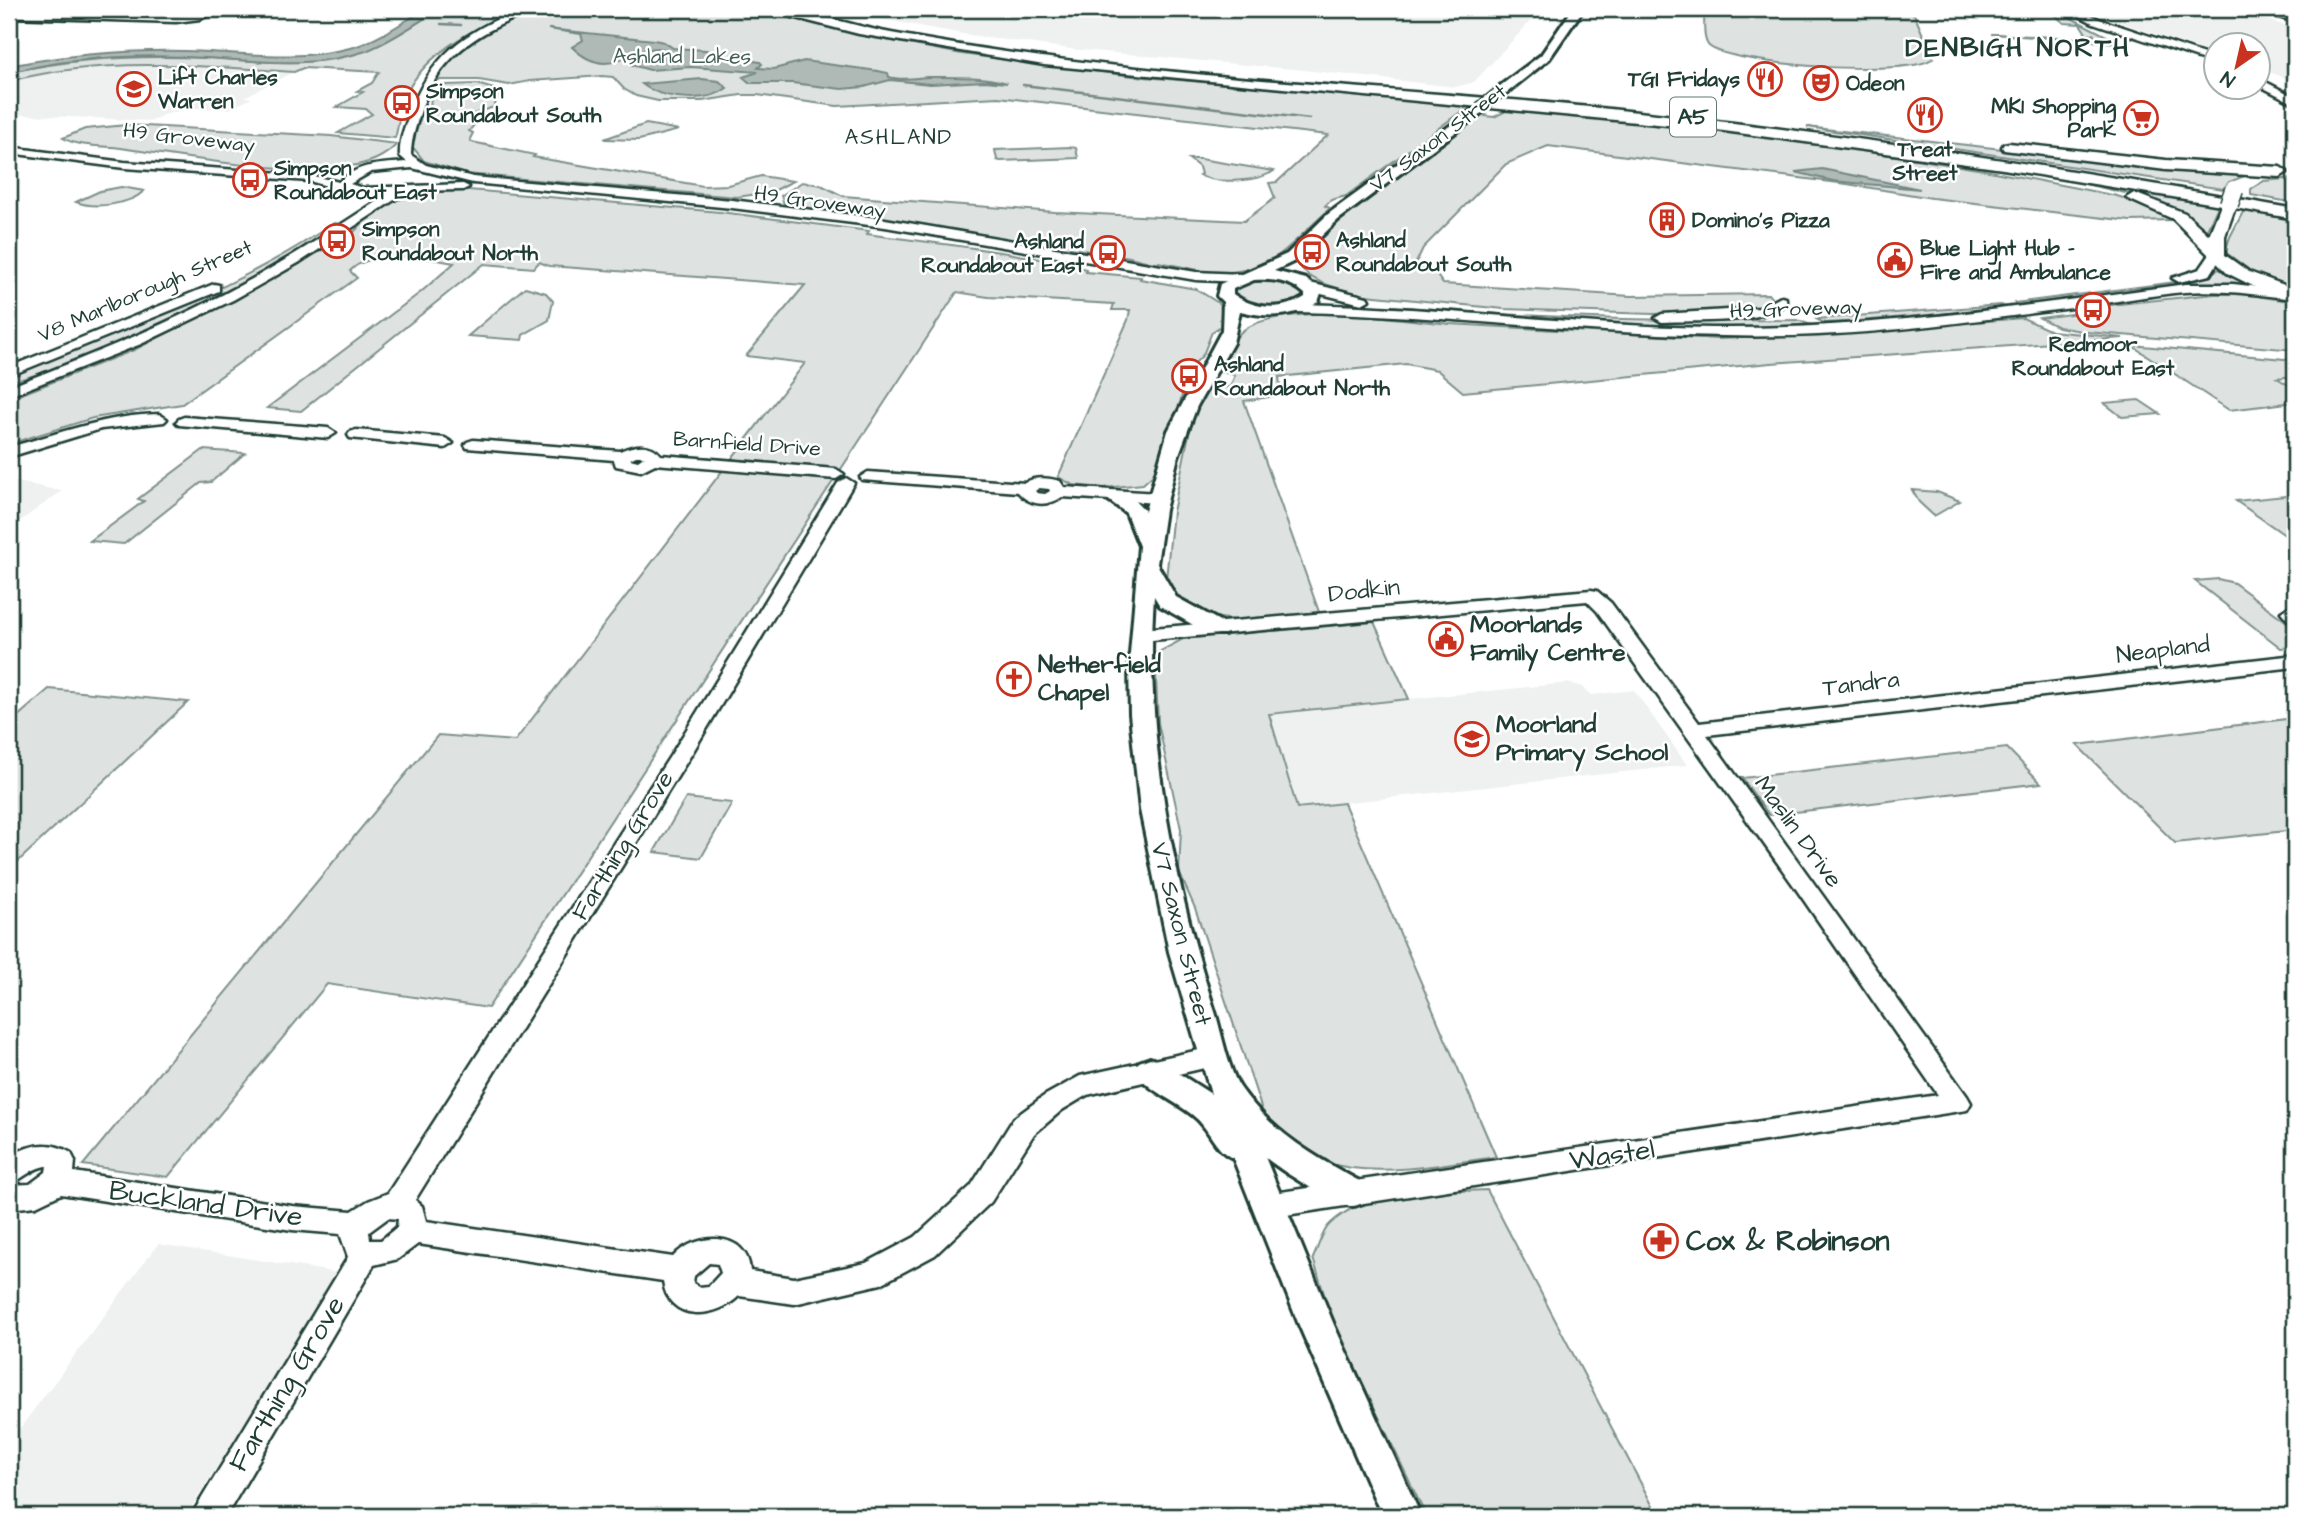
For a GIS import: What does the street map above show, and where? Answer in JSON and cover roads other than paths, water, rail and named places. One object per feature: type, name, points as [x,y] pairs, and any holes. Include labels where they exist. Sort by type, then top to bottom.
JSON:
[{"type":"highway","name":"A5","points":[[766,9],[892,38],[1051,60],[1640,111],[2002,157],[2295,205]]},
{"type":"highway","name":"A5","points":[[799,9],[900,32],[1051,60]]},
{"type":"highway","name":"A5","points":[[1080,63],[1208,81],[1623,115],[1920,152],[2295,214]]},
{"type":"highway","points":[[1640,111],[1957,142]]},
{"type":"highway","points":[[1623,115],[1898,154],[2121,194],[2179,216],[2228,266],[2248,278],[2295,295]]},
{"type":"highway","points":[[1999,146],[2165,165],[2288,172]]},
{"type":"highway","points":[[2215,253],[2217,236],[2231,197],[2250,178],[2288,172]]},
{"type":"main road","name":"V7 Saxon Street","points":[[1227,298],[1231,282],[1292,257],[1328,222],[1545,57],[1576,10]]},
{"type":"main road","points":[[1227,298],[1251,309],[1277,311],[1296,308],[1312,299],[1313,293],[1304,284],[1292,257]]},
{"type":"main road","points":[[1245,277],[1273,275],[1304,284]]},
{"type":"main road","points":[[1227,298],[1234,314],[1231,331]]},
{"type":"main road","points":[[1231,331],[1277,311]]},
{"type":"main road","name":"V7 Saxon Street","points":[[1231,331],[1188,405],[1158,498],[1148,557],[1141,635],[1143,722],[1148,774],[1157,834],[1179,941],[1213,1057],[1266,1206],[1335,1372],[1402,1516]]},
{"type":"main road","points":[[1113,496],[1138,514],[1148,557],[1168,601],[1217,629]]},
{"type":"main road","points":[[1150,1070],[1195,1098],[1212,1114],[1251,1166]]},
{"type":"main road","points":[[1226,1094],[1278,1150],[1351,1193]]},
{"type":"street","points":[[9,14],[176,19],[197,17],[220,9]]},
{"type":"street","points":[[424,168],[406,156],[406,144],[423,91],[436,68],[452,52],[471,39],[528,9]]},
{"type":"street","points":[[2070,9],[2096,21],[2202,56]]},
{"type":"street","points":[[2257,9],[2295,19]]},
{"type":"street","points":[[2096,21],[2109,29],[2202,62]]},
{"type":"street","points":[[2141,36],[2159,47]]},
{"type":"street","points":[[2272,84],[2295,101]]},
{"type":"street","points":[[351,203],[353,194],[344,183],[347,178],[391,157],[406,144]]},
{"type":"street","name":"H9 Groveway","points":[[9,150],[134,166],[309,178],[372,193],[492,185],[732,204],[885,223],[919,232],[1191,279],[1245,277]]},
{"type":"street","name":"H9 Groveway","points":[[139,154],[271,169],[337,171],[391,165],[424,168],[492,185]]},
{"type":"street","name":"V8 Marlborough Street","points":[[9,392],[126,346],[215,304],[298,257],[405,189],[428,178],[430,172],[424,168]]},
{"type":"street","name":"H9 Groveway","points":[[519,187],[873,230],[919,232]]},
{"type":"street","name":"V8 Marlborough Street","points":[[9,372],[195,298],[279,255],[330,221]]},
{"type":"street","name":"H9 Groveway","points":[[1414,309],[1653,318],[1799,317],[1976,304],[2190,277],[2209,269],[2215,253]]},
{"type":"street","name":"H9 Groveway","points":[[1191,279],[1227,298]]},
{"type":"street","name":"H9 Groveway","points":[[1304,284],[1362,304]]},
{"type":"street","name":"H9 Groveway","points":[[1296,308],[1362,304],[1567,326],[1714,332],[1818,331],[1901,325],[2199,287],[2295,295]]},
{"type":"street","points":[[1653,318],[1755,313],[1774,307],[1781,301]]},
{"type":"street","points":[[1799,317],[1812,324],[1824,326],[1901,325]]},
{"type":"street","points":[[9,385],[54,375]]},
{"type":"street","name":"Barnfield Drive","points":[[9,452],[93,426],[134,418],[159,419],[180,414],[186,416],[184,422],[328,433],[352,427],[358,429],[356,435],[445,443],[467,437],[475,441],[473,445],[622,456],[644,450],[655,454],[654,460],[1026,488],[1028,496],[1038,499],[1054,497],[1059,492],[1113,496]]},
{"type":"street","name":"Farthing Grove","points":[[396,1205],[684,750],[851,474]]},
{"type":"street","points":[[1113,496],[1158,498]]},
{"type":"street","name":"Dodkin","points":[[1141,635],[1591,595]]},
{"type":"street","name":"Maslin Drive","points":[[1591,595],[1604,607],[1958,1103]]},
{"type":"street","name":"Neapland","points":[[2036,690],[2295,661]]},
{"type":"street","name":"Tandra","points":[[1692,730],[2036,690]]},
{"type":"street","points":[[411,1231],[680,1271],[679,1289],[694,1300],[703,1301],[721,1296],[734,1282],[794,1292],[871,1275],[925,1246],[981,1194],[1024,1126],[1052,1103],[1080,1086],[1213,1057]]},
{"type":"street","name":"Wastel","points":[[1266,1206],[1958,1103]]},
{"type":"street","points":[[9,1173],[23,1161],[50,1155],[61,1161],[62,1167],[55,1181],[33,1196],[16,1199],[9,1197]]},
{"type":"street","name":"Buckland Drive","points":[[55,1181],[292,1217],[362,1238]]},
{"type":"street","points":[[396,1205],[412,1214],[411,1231],[398,1245],[387,1251],[362,1238],[378,1209],[396,1205]]},
{"type":"street","name":"Farthing Grove","points":[[208,1516],[362,1238]]},
{"type":"waterway","points":[[9,11],[115,14]]},
{"type":"waterway","points":[[441,24],[461,25]]},
{"type":"waterway","points":[[1023,85],[1310,119]]},
{"type":"place","name":"TGI Fridays","points":[[1765,79]]},
{"type":"place","name":"Odeon","points":[[1821,83]]},
{"type":"place","name":"Lift Charles Warren","points":[[134,89]]},
{"type":"place","name":"Simpson Roundabout South","points":[[402,103]]},
{"type":"place","name":"Treat Street","points":[[1925,115]]},
{"type":"place","name":"MK1 Shopping Park","points":[[2141,118]]},
{"type":"place","name":"Simpson Roundabout East","points":[[250,180]]},
{"type":"place","name":"Domino's Pizza","points":[[1667,220]]},
{"type":"place","name":"Simpson Roundabout North","points":[[337,241]]},
{"type":"place","name":"Ashland Roundabout South","points":[[1312,252]]},
{"type":"place","name":"Ashland Roundabout East","points":[[1108,253]]},
{"type":"place","name":"Blue Light Hub - Fire and Ambulance","points":[[1895,260]]},
{"type":"place","name":"Redmoor Roundabout East","points":[[2093,310]]},
{"type":"place","name":"Ashland Roundabout North","points":[[1189,376]]},
{"type":"place","name":"Moorlands Family Centre","points":[[1446,639]]},
{"type":"place","name":"Netherfield Chapel","points":[[1014,679]]},
{"type":"place","name":"Moorland Primary School","points":[[1472,739]]},
{"type":"place","name":"Cox & Robinson","points":[[1661,1241]]},
{"type":"district","name":"DENBIGH NORTH","points":[[2018,48]]},
{"type":"district","name":"ASHLAND","points":[[899,137]]},
{"type":"park label","name":"Ashland Lakes","points":[[682,56]]}]
